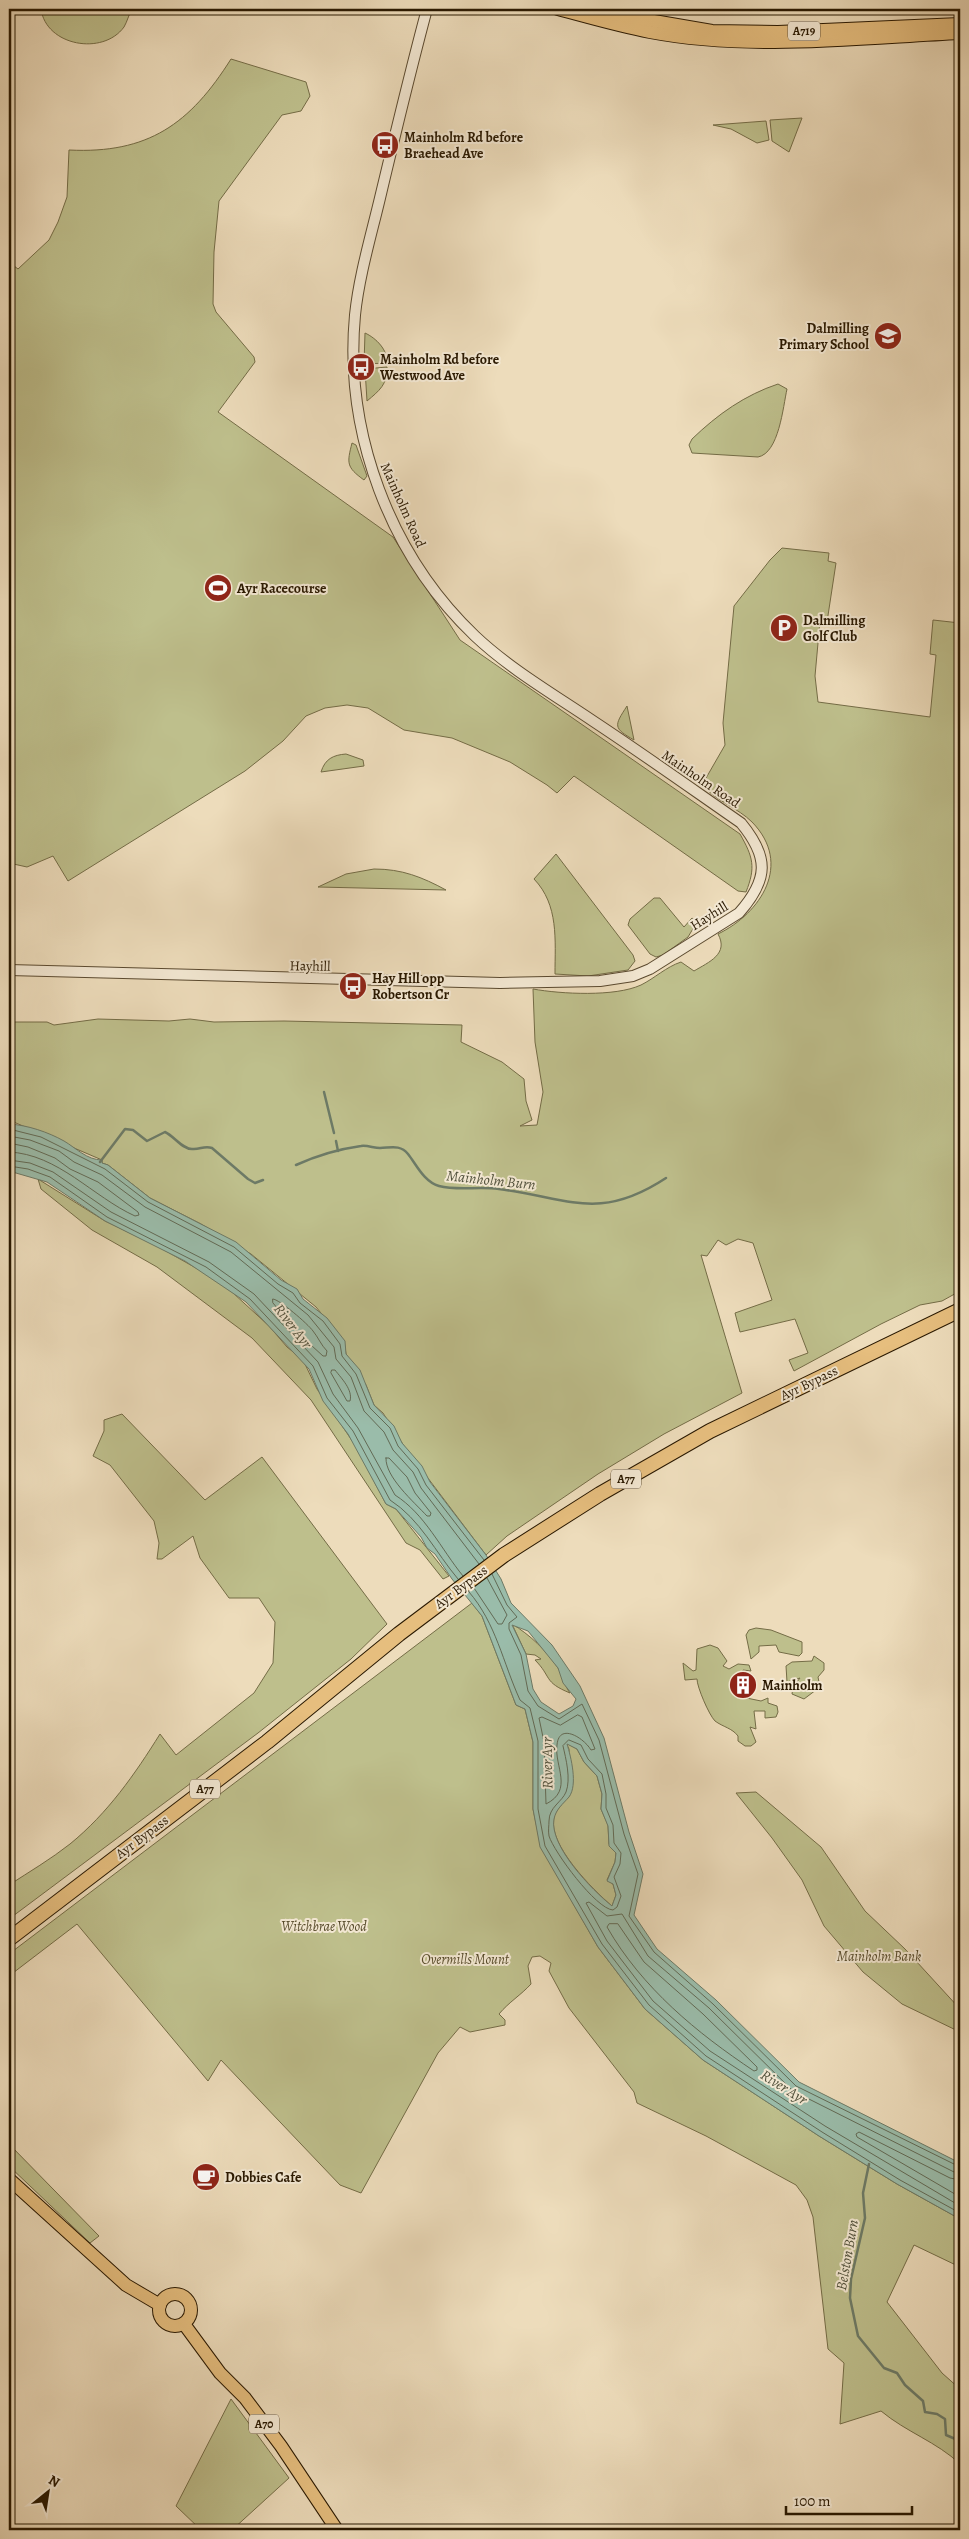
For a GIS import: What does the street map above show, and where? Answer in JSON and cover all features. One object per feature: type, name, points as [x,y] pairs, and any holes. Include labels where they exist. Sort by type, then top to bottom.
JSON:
[{"type":"highway","name":"Ayr Bypass","points":[[9,1939],[267,1742],[441,1602],[504,1555],[600,1494],[710,1431],[960,1310]]},
{"type":"main road","name":"A719","points":[[558,9],[708,39],[779,41],[960,33]]},
{"type":"main road","name":"A719","points":[[589,9],[649,27],[712,31],[778,32],[960,24]]},
{"type":"main road","points":[[9,2179],[126,2285],[160,2305]]},
{"type":"main road","points":[[179,2295],[186,2299],[190,2305],[191,2312],[184,2324],[174,2326],[165,2323],[160,2314],[160,2305],[170,2296],[179,2295]]},
{"type":"main road","name":"A70","points":[[184,2324],[220,2373],[255,2412],[337,2530]]},
{"type":"street","name":"Mainholm Road","points":[[427,9],[370,238],[355,313],[354,394],[366,451],[376,479],[408,553],[440,599],[476,637],[519,672],[741,823],[756,841],[762,859],[762,873],[758,885]]},
{"type":"street","name":"Hayhill","points":[[9,970],[472,982],[600,981],[633,976],[650,969],[739,913],[749,902],[758,885]]},
{"type":"green space","points":[[41,9],[132,9],[124,27],[115,36],[103,42],[90,44],[76,43],[64,39],[53,32],[45,22]]},
{"type":"green space","name":"Ayr Racecourse","points":[[231,59],[306,82],[310,96],[301,111],[282,115],[219,201],[214,252],[213,304],[216,312],[254,357],[255,362],[218,412],[393,537],[460,640],[740,834],[752,862],[751,876],[746,892],[738,891],[574,776],[557,793],[510,762],[452,738],[404,730],[368,708],[347,705],[325,708],[306,716],[283,741],[245,771],[68,881],[53,856],[27,867],[9,863],[9,262],[18,269],[49,240],[67,197],[69,150],[97,150],[122,147],[144,140],[164,130],[183,117],[200,101],[216,82]]},
{"type":"green space","points":[[802,118],[789,152],[772,141],[770,120]]},
{"type":"green space","points":[[766,121],[769,140],[757,143],[731,129],[713,125]]},
{"type":"green space","points":[[365,333],[373,338],[383,349],[386,354],[387,363],[364,364]]},
{"type":"green space","points":[[387,367],[384,383],[367,401],[365,369]]},
{"type":"green space","points":[[778,384],[787,389],[784,407],[775,438],[765,454],[758,457],[692,453],[689,445],[692,439],[712,421],[732,406],[766,388]]},
{"type":"green space","points":[[352,443],[356,445],[367,476],[364,480],[354,472],[349,464]]},
{"type":"green space","points":[[782,548],[829,553],[828,561],[836,563],[827,622],[820,621],[815,676],[818,702],[930,717],[936,655],[930,654],[933,620],[960,623],[960,1291],[942,1301],[920,1305],[794,1371],[789,1360],[808,1353],[795,1319],[740,1332],[735,1313],[772,1300],[753,1243],[738,1239],[726,1245],[718,1240],[707,1256],[701,1255],[742,1393],[664,1434],[598,1474],[507,1536],[486,1555],[406,1449],[383,1413],[374,1405],[366,1385],[346,1354],[344,1341],[316,1307],[251,1254],[201,1224],[150,1198],[108,1165],[102,1163],[102,1160],[9,1120],[9,1022],[47,1022],[54,1025],[98,1019],[169,1021],[190,1019],[214,1022],[284,1021],[462,1025],[461,1042],[502,1062],[524,1079],[526,1101],[532,1120],[520,1126],[537,1125],[543,1092],[535,1042],[533,989],[573,993],[603,993],[630,989],[641,985],[681,962],[694,971],[716,957],[721,947],[718,934],[747,914],[766,886],[771,870],[770,854],[764,838],[752,822],[714,796],[702,785],[725,745],[723,723],[734,606],[770,560]]},
{"type":"green space","points":[[627,706],[634,740],[622,732],[618,726],[618,722]]},
{"type":"green space","points":[[346,754],[363,760],[364,766],[321,772],[330,759],[337,755]]},
{"type":"green space","points":[[556,854],[633,955],[635,961],[628,970],[588,976],[555,974],[555,936],[552,912],[542,889],[534,879]]},
{"type":"green space","points":[[374,869],[394,870],[412,875],[446,890],[318,887],[346,874]]},
{"type":"green space","points":[[654,898],[660,898],[684,927],[692,918],[697,922],[688,937],[663,955],[656,957],[650,954],[628,925],[630,919]]},
{"type":"green space","points":[[38,1179],[105,1221],[157,1246],[203,1272],[232,1292],[269,1326],[287,1347],[303,1360],[317,1389],[355,1445],[386,1504],[396,1509],[449,1576],[443,1579],[420,1550],[406,1543],[311,1400],[252,1338],[157,1267],[92,1230],[41,1189]]},
{"type":"green space","points":[[122,1414],[205,1500],[262,1457],[387,1624],[351,1659],[258,1733],[9,1919],[9,1885],[63,1850],[97,1819],[131,1778],[160,1734],[176,1755],[254,1693],[273,1663],[275,1622],[259,1598],[229,1598],[200,1558],[193,1536],[162,1559],[157,1559],[159,1543],[154,1521],[110,1465],[93,1456],[104,1431],[104,1420]]},
{"type":"green space","name":"Witchbrae Wood","points":[[472,1603],[482,1616],[516,1705],[525,1709],[533,1742],[533,1809],[541,1847],[598,1947],[645,2009],[703,2060],[819,2136],[897,2184],[960,2219],[960,2267],[914,2245],[887,2302],[942,2373],[960,2389],[960,2464],[941,2449],[881,2411],[840,2424],[844,2363],[828,2349],[813,2217],[807,2200],[796,2185],[706,2136],[637,2103],[634,2092],[569,2008],[549,1971],[551,1963],[540,1956],[532,1957],[528,1966],[531,1984],[499,2014],[505,2020],[505,2025],[470,2032],[460,2027],[438,2053],[361,2193],[340,2185],[221,2060],[208,2081],[77,1924],[9,1976],[9,1954]]},
{"type":"green space","points":[[512,1624],[549,1655],[560,1671],[570,1693],[552,1682],[535,1660],[541,1659],[535,1655],[526,1654]]},
{"type":"green space","points":[[756,1628],[771,1630],[802,1642],[802,1653],[799,1656],[779,1652],[776,1645],[759,1646],[759,1652],[751,1659],[746,1635],[749,1630]]},
{"type":"green space","points":[[710,1645],[718,1648],[727,1661],[723,1666],[729,1669],[738,1664],[749,1665],[751,1671],[743,1670],[743,1681],[737,1681],[737,1696],[761,1701],[768,1698],[768,1703],[777,1706],[778,1712],[776,1717],[765,1718],[765,1711],[754,1711],[756,1729],[750,1727],[756,1742],[751,1746],[745,1746],[738,1741],[736,1733],[715,1721],[704,1701],[697,1679],[685,1680],[683,1663],[693,1671],[696,1670],[697,1649]]},
{"type":"green space","points":[[814,1656],[824,1663],[824,1670],[818,1677],[820,1687],[804,1699],[792,1694],[793,1687],[800,1678],[787,1682],[786,1666],[792,1662],[812,1661]]},
{"type":"green space","points":[[566,1743],[577,1749],[584,1762],[597,1776],[602,1794],[601,1809],[608,1825],[609,1844],[616,1853],[615,1862],[607,1880],[613,1884],[616,1895],[612,1906],[573,1866],[557,1840],[554,1817],[570,1795],[569,1749]]},
{"type":"green space","name":"Mainholm Bank","points":[[756,1792],[821,1847],[865,1911],[905,1949],[960,2009],[960,2032],[902,2004],[863,1972],[824,1926],[802,1880],[736,1793]]},
{"type":"green space","points":[[9,2144],[99,2236],[90,2243],[9,2166]]},
{"type":"green space","points":[[231,2399],[289,2478],[232,2530],[201,2530],[176,2506]]},
{"type":"water","name":"River Ayr","points":[[9,1124],[30,1127],[58,1138],[91,1158],[102,1160],[102,1163],[108,1165],[150,1198],[236,1242],[281,1280],[297,1289],[303,1299],[327,1318],[345,1341],[346,1354],[360,1370],[374,1405],[394,1426],[402,1443],[422,1466],[430,1482],[486,1555],[501,1579],[511,1603],[552,1645],[580,1686],[604,1738],[629,1832],[643,1874],[634,1915],[657,1949],[716,2000],[799,2082],[960,2163],[960,2219],[897,2184],[819,2136],[703,2060],[645,2009],[598,1947],[540,1847],[533,1809],[533,1742],[525,1709],[516,1705],[482,1616],[452,1579],[435,1554],[427,1548],[421,1537],[396,1509],[386,1504],[348,1434],[323,1401],[309,1369],[246,1302],[185,1261],[105,1221],[47,1182],[9,1171]],"holes":[[[512,1625],[528,1631],[558,1668],[563,1683],[576,1699],[573,1706],[559,1714],[541,1702],[533,1689],[526,1654]],[[567,1744],[577,1749],[584,1762],[597,1776],[602,1794],[601,1809],[608,1826],[609,1846],[616,1853],[615,1862],[607,1881],[613,1884],[616,1895],[612,1906],[574,1867],[558,1842],[554,1830],[556,1812],[572,1792],[573,1771]]]},
{"type":"waterway","points":[[324,1092],[334,1133]]},
{"type":"waterway","name":"Mainholm Burn","points":[[100,1162],[125,1129],[133,1130],[147,1141],[165,1132],[181,1145],[188,1148],[212,1148],[248,1179],[255,1183],[263,1180]]},
{"type":"waterway","points":[[336,1141],[338,1151]]},
{"type":"waterway","name":"Mainholm Burn","points":[[296,1165],[328,1153],[353,1147],[391,1147],[405,1151],[425,1177],[439,1186],[499,1189],[584,1203],[621,1200],[666,1178]]},
{"type":"waterway","name":"Belston Burn","points":[[869,2164],[863,2193],[865,2218],[851,2279],[850,2298],[858,2336],[884,2368],[897,2373],[905,2385],[923,2401],[925,2412],[937,2414],[945,2419],[946,2435],[960,2441]]},
{"type":"place","name":"Mainholm Rd before Braehead Ave","points":[[385,145]]},
{"type":"place","name":"Dalmilling Primary School","points":[[888,336]]},
{"type":"place","name":"Mainholm Rd before Westwood Ave","points":[[361,367]]},
{"type":"place","name":"Ayr Racecourse","points":[[218,588]]},
{"type":"place","name":"Dalmilling Golf Club","points":[[784,628]]},
{"type":"place","name":"Hay Hill opp Robertson Cr","points":[[353,986]]},
{"type":"place","name":"Mainholm","points":[[743,1685]]},
{"type":"place","name":"Dobbies Cafe","points":[[206,2177]]},
{"type":"park label","name":"Overmills Mount","points":[[465,1959]]}]
